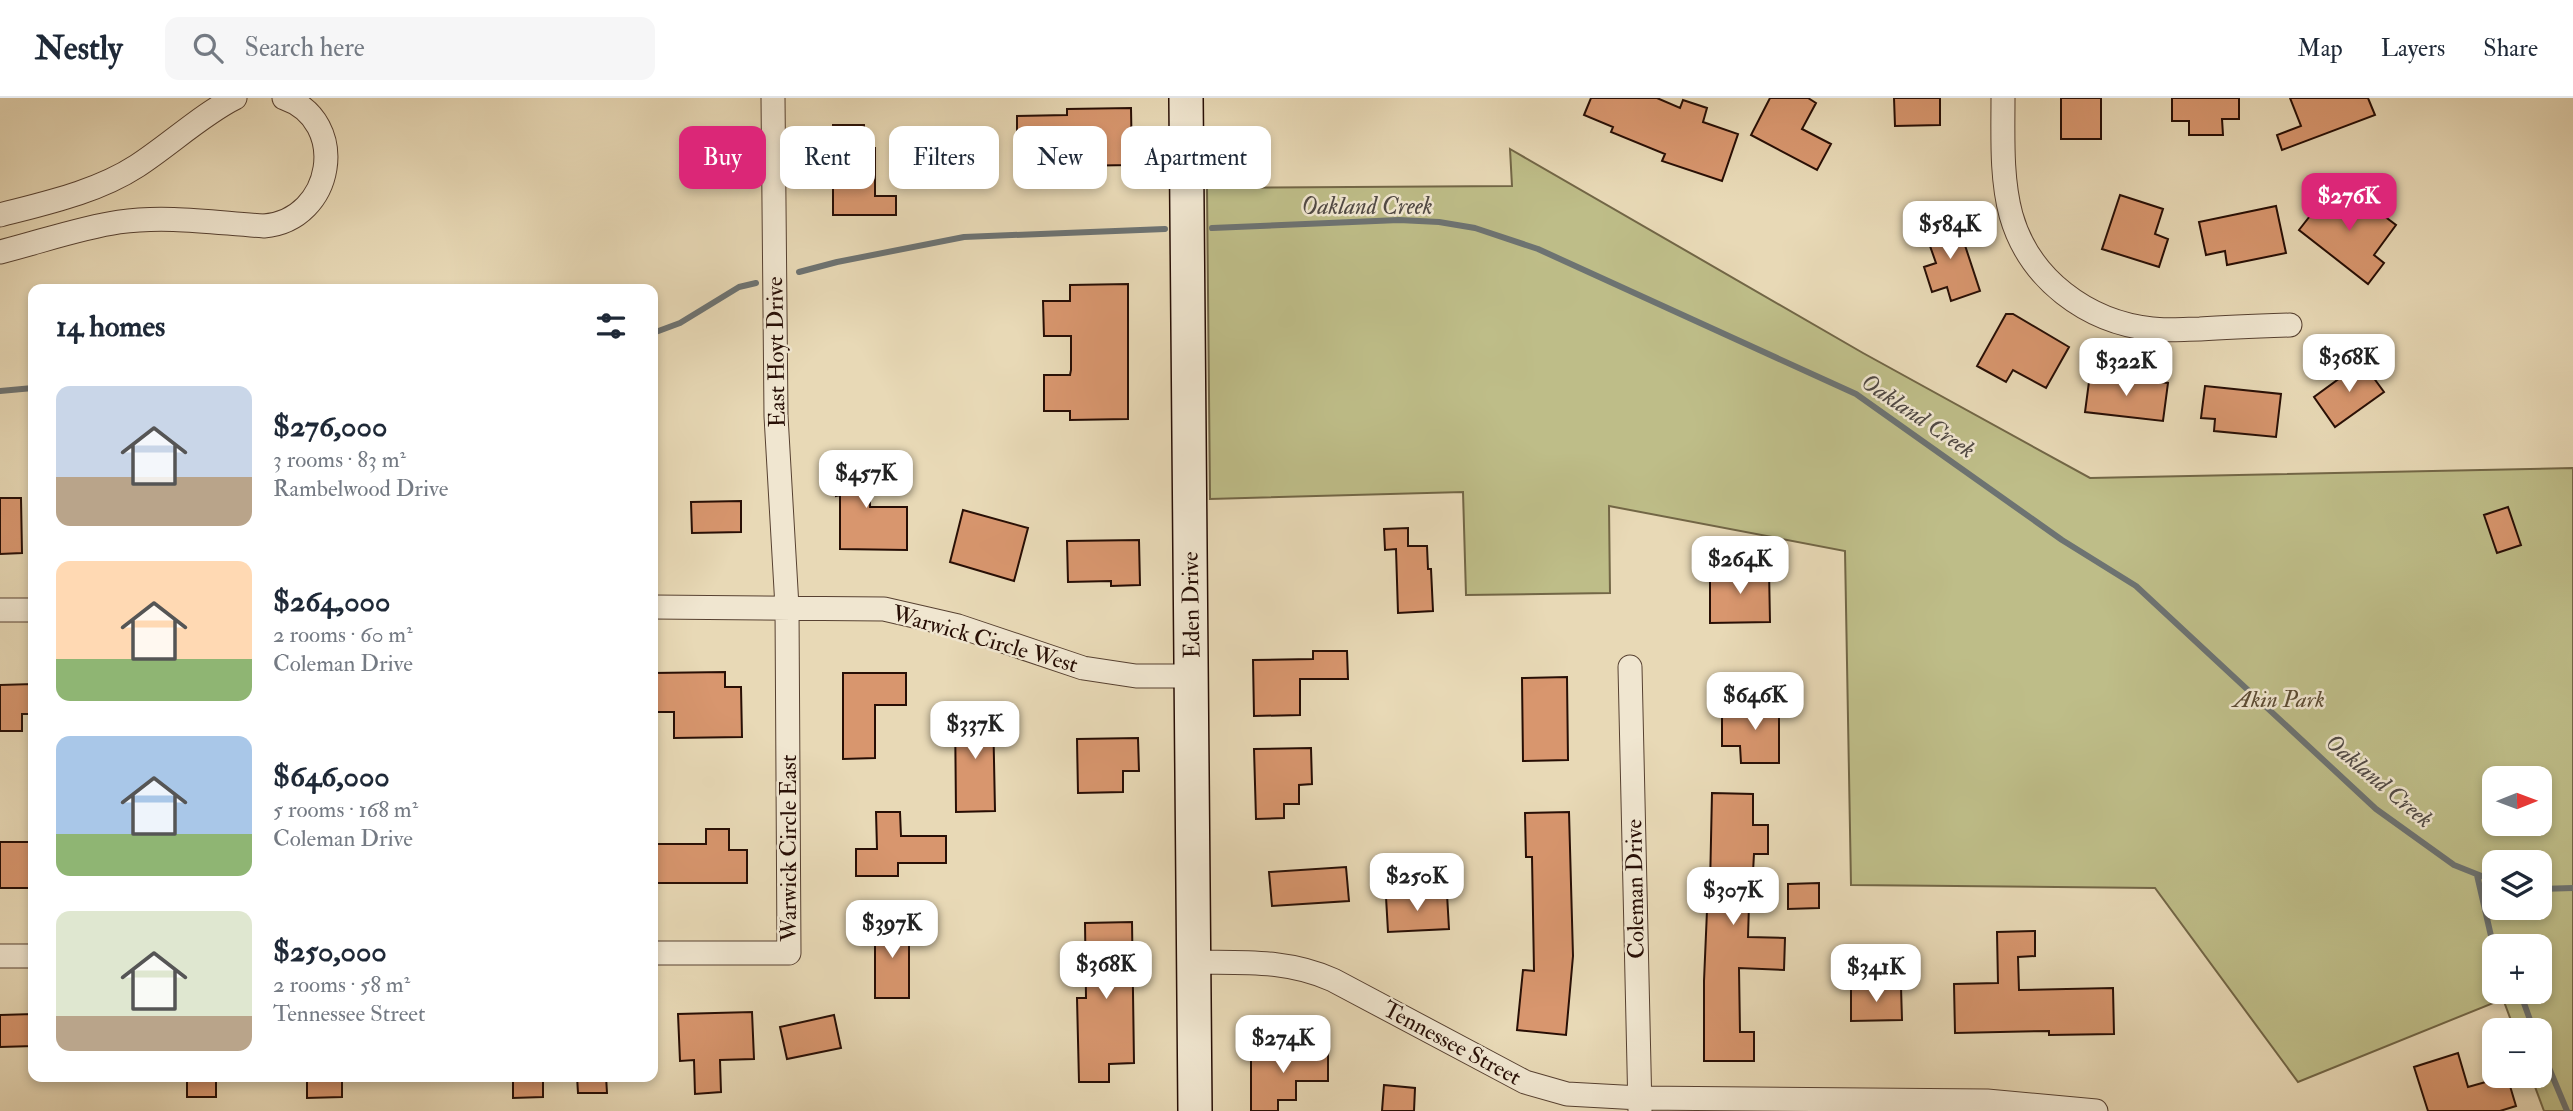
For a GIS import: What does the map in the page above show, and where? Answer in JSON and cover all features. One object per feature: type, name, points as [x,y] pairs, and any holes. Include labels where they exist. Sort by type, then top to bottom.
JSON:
[{"type":"street","points":[[0,215],[60,199],[116,178],[135,168],[235,98]]},
{"type":"street","points":[[0,252],[85,228],[123,222],[179,220],[264,226],[293,217],[314,198],[325,174],[326,159],[322,139],[310,116],[297,104],[284,98]]},
{"type":"street","name":"East Hoyt Drive","points":[[773,98],[776,416],[787,607]]},
{"type":"street","name":"Eden Drive","points":[[1186,98],[1195,1111]]},
{"type":"street","points":[[2003,98],[2005,174],[2011,215],[2032,258],[2062,292],[2089,311],[2151,329],[2290,325]]},
{"type":"street","name":"Warwick Circle West","points":[[658,607],[884,609],[958,626],[1083,668],[1136,676],[1191,676]]},
{"type":"street","name":"Warwick Circle East","points":[[658,953],[789,953],[787,607]]},
{"type":"street","points":[[0,610],[28,610]]},
{"type":"street","name":"Coleman Drive","points":[[1630,667],[1640,1104]]},
{"type":"street","points":[[0,956],[28,956]]},
{"type":"street","name":"Tennessee Street","points":[[1192,962],[1271,963],[1304,968],[1333,980],[1536,1086],[1567,1094],[1640,1104],[1987,1101],[2096,1111]]},
{"type":"green space","name":"Akin Park","points":[[1510,149],[1863,353],[2090,478],[2573,468],[2573,1111],[2544,1111],[2535,1088],[2552,1088],[2552,1018],[2510,1018],[2505,1004],[2552,1004],[2552,934],[2482,934],[2482,1004],[2491,1004],[2298,1082],[2155,888],[1851,885],[1845,551],[1609,506],[1610,593],[1466,595],[1463,492],[1210,499],[1207,189],[1512,186]]},
{"type":"building","points":[[1591,98],[1657,98],[1680,108],[1683,100],[1707,108],[1703,122],[1738,134],[1722,181],[1662,161],[1665,154],[1611,132],[1613,127],[1584,115]]},
{"type":"building","points":[[1770,98],[1808,98],[1816,103],[1802,129],[1831,144],[1817,170],[1751,135]]},
{"type":"building","points":[[1894,98],[1940,98],[1940,125],[1895,126]]},
{"type":"building","points":[[2061,98],[2101,98],[2101,139],[2061,139]]},
{"type":"building","points":[[2172,98],[2239,98],[2239,119],[2222,119],[2223,135],[2189,135],[2189,121],[2172,121]]},
{"type":"building","points":[[2290,98],[2368,98],[2375,115],[2282,150],[2277,135],[2301,126]]},
{"type":"building","points":[[1131,108],[1131,126],[1121,126],[1121,165],[1107,165],[1107,126],[1017,126],[1017,116],[1067,115],[1067,109]]},
{"type":"building","points":[[864,125],[864,126],[833,126]]},
{"type":"building","points":[[2335,184],[2373,214],[2376,210],[2396,225],[2374,255],[2384,263],[2368,284],[2299,230]]},
{"type":"building","points":[[833,189],[875,189],[875,196],[896,196],[896,215],[833,215]]},
{"type":"building","points":[[2120,195],[2163,209],[2155,234],[2168,239],[2159,267],[2102,249]]},
{"type":"building","points":[[2276,206],[2286,253],[2227,265],[2225,251],[2206,255],[2199,222]]},
{"type":"building","points":[[1956,218],[1980,291],[1951,301],[1947,287],[1932,292],[1924,267],[1936,263],[1924,229]]},
{"type":"building","points":[[1128,284],[1128,419],[1070,420],[1070,411],[1044,411],[1044,375],[1070,375],[1071,336],[1044,336],[1043,301],[1070,301],[1070,285]]},
{"type":"building","points":[[2006,314],[2013,314],[2069,347],[2046,388],[2013,370],[2006,382],[1977,366]]},
{"type":"building","points":[[2362,362],[2384,392],[2335,427],[2314,397]]},
{"type":"building","points":[[2090,374],[2168,383],[2163,421],[2085,412]]},
{"type":"building","points":[[2205,386],[2281,394],[2276,437],[2214,431],[2215,419],[2201,418]]},
{"type":"building","points":[[835,455],[869,455],[870,507],[907,507],[907,550],[840,549],[840,495],[836,496]]},
{"type":"building","points":[[0,498],[21,498],[22,553],[0,554]]},
{"type":"building","points":[[741,501],[741,532],[692,533],[691,502]]},
{"type":"building","points":[[2508,507],[2521,545],[2497,553],[2484,515]]},
{"type":"building","points":[[963,510],[1028,528],[1014,581],[950,562]]},
{"type":"building","points":[[1408,528],[1408,546],[1427,546],[1433,611],[1398,613],[1396,549],[1385,550],[1384,529]]},
{"type":"building","points":[[1139,540],[1140,585],[1111,586],[1111,581],[1068,582],[1067,541]]},
{"type":"building","points":[[1769,569],[1770,622],[1710,623],[1710,570]]},
{"type":"building","points":[[1313,651],[1347,651],[1348,679],[1300,679],[1300,715],[1254,716],[1253,660],[1313,659]]},
{"type":"building","points":[[725,672],[725,687],[741,687],[742,737],[674,738],[674,712],[658,712],[658,673]]},
{"type":"building","points":[[843,673],[906,673],[906,705],[875,705],[875,758],[843,759]]},
{"type":"building","points":[[1567,677],[1568,760],[1523,761],[1522,678]]},
{"type":"building","points":[[28,684],[28,714],[22,714],[22,731],[0,731],[0,685]]},
{"type":"building","points":[[1750,699],[1779,699],[1779,763],[1741,763],[1740,746],[1722,746],[1722,715],[1750,714]]},
{"type":"building","points":[[955,710],[993,710],[995,811],[956,812]]},
{"type":"building","points":[[1138,738],[1139,771],[1123,771],[1123,792],[1078,793],[1077,739]]},
{"type":"building","points":[[1311,748],[1312,784],[1299,785],[1299,804],[1284,804],[1284,818],[1256,819],[1254,749]]},
{"type":"building","points":[[1712,793],[1753,794],[1753,825],[1768,825],[1768,854],[1754,854],[1753,872],[1750,872],[1748,937],[1785,938],[1784,970],[1739,968],[1740,1032],[1754,1032],[1754,1061],[1704,1061],[1704,981]]},
{"type":"building","points":[[876,812],[900,812],[901,836],[946,836],[946,863],[898,863],[898,876],[856,876],[856,849],[877,849]]},
{"type":"building","points":[[1569,812],[1573,956],[1566,1035],[1517,1030],[1523,970],[1534,971],[1532,857],[1526,857],[1525,813]]},
{"type":"building","points":[[706,829],[729,829],[729,850],[747,850],[747,883],[658,883],[658,844],[706,844]]},
{"type":"building","points":[[0,842],[28,842],[28,888],[0,888]]},
{"type":"building","points":[[1346,867],[1349,901],[1272,906],[1269,872]]},
{"type":"building","points":[[1819,883],[1819,908],[1788,909],[1788,884]]},
{"type":"building","points":[[1447,894],[1449,929],[1388,932],[1386,897]]},
{"type":"building","points":[[875,922],[909,922],[909,998],[875,998]]},
{"type":"building","points":[[1132,922],[1134,1063],[1109,1064],[1109,1082],[1079,1082],[1077,998],[1086,998],[1085,923]]},
{"type":"building","points":[[2035,931],[2035,956],[2018,957],[2019,990],[2113,988],[2114,1034],[2049,1035],[2049,1031],[1955,1033],[1954,984],[1998,983],[1997,932]]},
{"type":"building","points":[[1901,987],[1902,1020],[1851,1021],[1851,988]]},
{"type":"building","points":[[752,1012],[754,1059],[720,1060],[721,1092],[695,1094],[694,1060],[680,1061],[678,1014]]},
{"type":"building","points":[[28,1014],[28,1046],[0,1047],[0,1015]]},
{"type":"building","points":[[834,1015],[841,1048],[787,1059],[780,1027]]},
{"type":"building","points":[[1251,1050],[1328,1051],[1328,1081],[1296,1081],[1296,1100],[1278,1100],[1278,1111],[1251,1111]]},
{"type":"building","points":[[2458,1053],[2468,1087],[2482,1083],[2482,1088],[2511,1088],[2516,1106],[2500,1111],[2428,1111],[2414,1067]]},
{"type":"building","points":[[187,1082],[216,1082],[216,1097],[187,1097]]},
{"type":"building","points":[[307,1082],[342,1082],[342,1097],[307,1098]]},
{"type":"building","points":[[513,1082],[543,1082],[543,1097],[513,1098]]},
{"type":"building","points":[[577,1082],[606,1082],[607,1093],[578,1093]]},
{"type":"building","points":[[1384,1085],[1415,1088],[1414,1111],[1382,1111]]},
{"type":"waterway","name":"Oakland Creek","points":[[1212,228],[1399,220],[1439,222],[1475,228],[1538,249],[1856,394],[2062,540],[2136,586],[2376,809],[2454,865],[2482,876]]},
{"type":"waterway","name":"Oakland Creek","points":[[799,272],[964,237],[1165,229]]},
{"type":"waterway","name":"Oakland Creek","points":[[658,331],[680,323],[739,287],[756,283]]},
{"type":"waterway","name":"Oakland Creek","points":[[0,391],[28,388]]},
{"type":"waterway","points":[[2477,875],[2491,934]]},
{"type":"waterway","name":"Oakland Creek","points":[[2552,889],[2573,888]]},
{"type":"waterway","points":[[2524,1004],[2529,1018]]},
{"type":"waterway","points":[[2552,1075],[2567,1111]]}]
